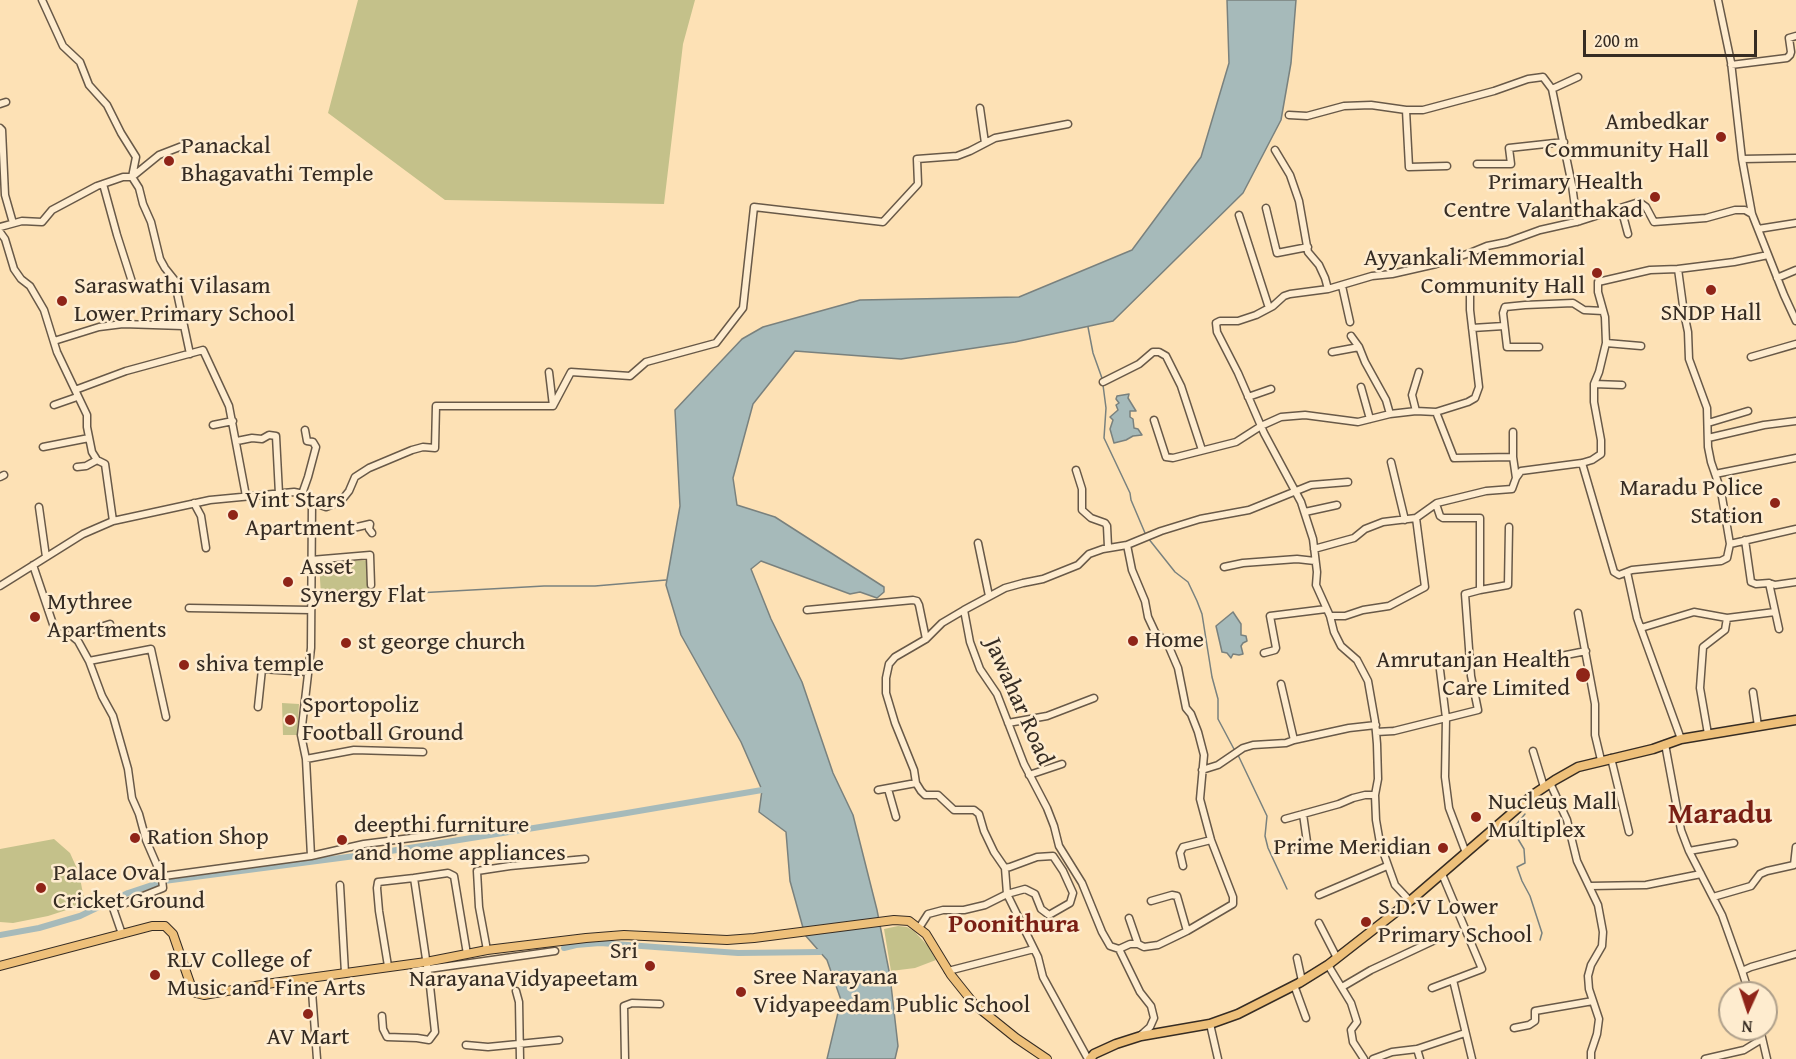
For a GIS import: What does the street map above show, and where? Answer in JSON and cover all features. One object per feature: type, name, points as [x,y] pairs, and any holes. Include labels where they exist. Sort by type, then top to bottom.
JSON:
[{"type":"highway","points":[[1089,1059],[1094,1054],[1116,1044],[1141,1036],[1210,1024],[1238,1014],[1298,983],[1328,965],[1410,901],[1547,785],[1578,767],[1681,739],[1796,721]]},
{"type":"main road","points":[[0,966],[152,926],[166,926],[173,934],[191,986],[200,995],[210,995],[273,982],[388,966],[427,965],[471,956],[487,950],[586,938],[624,935],[728,940],[894,920],[909,921],[926,934],[948,971],[975,1005],[988,1017],[1047,1059]]},
{"type":"street","points":[[42,0],[63,46],[80,62],[89,85],[107,105],[136,157],[132,177],[139,188],[151,222],[160,259],[177,283],[176,288],[190,354]]},
{"type":"street","points":[[1718,0],[1731,65],[1742,159],[1752,214],[1796,321]]},
{"type":"street","points":[[1731,65],[1786,58],[1791,52],[1789,38],[1796,36]]},
{"type":"street","points":[[1289,115],[1307,116],[1344,106],[1371,105],[1423,110],[1543,77],[1552,89],[1564,142],[1577,222]]},
{"type":"street","points":[[1552,89],[1578,77]]},
{"type":"street","points":[[980,108],[985,142]]},
{"type":"street","points":[[1406,110],[1409,167],[1447,166]]},
{"type":"street","points":[[553,406],[571,372],[630,376],[646,362],[716,344],[743,308],[754,207],[883,222],[918,184],[917,159],[957,156],[970,152],[995,138],[1068,124]]},
{"type":"street","points":[[0,128],[2,130],[5,195],[13,224]]},
{"type":"street","points":[[1477,164],[1511,164],[1509,148],[1564,142]]},
{"type":"street","points":[[113,521],[105,464],[96,460],[92,452],[87,415],[54,341],[44,310],[30,286],[14,269],[0,230],[22,221],[42,222],[52,210],[103,184],[123,177],[132,177],[159,155],[190,143]]},
{"type":"street","points":[[1275,150],[1290,175],[1299,201],[1308,252],[1319,265],[1328,289]]},
{"type":"street","points":[[1742,159],[1796,158]]},
{"type":"street","points":[[103,184],[133,285]]},
{"type":"street","points":[[1410,901],[1395,885],[1380,843],[1375,795],[1378,779],[1376,729],[1368,681],[1358,660],[1341,646],[1334,632],[1316,585],[1313,539],[1305,512],[1296,490],[1260,426],[1215,326],[1220,321],[1238,321],[1256,315],[1290,294],[1328,289],[1372,276],[1436,264],[1487,246],[1507,242],[1540,230],[1577,222],[1639,202],[1646,207],[1654,222],[1706,218],[1735,210],[1745,210],[1752,214]]},
{"type":"street","points":[[1266,208],[1277,252],[1308,247]]},
{"type":"street","points":[[1621,208],[1628,234]]},
{"type":"street","points":[[1239,215],[1269,308]]},
{"type":"street","points":[[1758,230],[1796,223]]},
{"type":"street","points":[[1314,549],[1354,538],[1365,529],[1383,522],[1416,518],[1436,504],[1460,496],[1512,489],[1521,471],[1592,460],[1601,454],[1594,384],[1606,343],[1605,317],[1598,292],[1598,282],[1650,270],[1734,262],[1768,255]]},
{"type":"street","points":[[1582,463],[1614,572],[1619,575],[1667,566],[1721,561],[1727,558],[1730,543],[1721,490],[1711,462],[1707,408],[1689,359],[1689,332],[1678,269]]},
{"type":"street","points":[[1777,278],[1796,270]]},
{"type":"street","points":[[1342,286],[1350,322]]},
{"type":"street","points":[[1154,420],[1166,458],[1173,458],[1236,442],[1260,426],[1281,417],[1305,415],[1358,422],[1390,414],[1416,411],[1436,412],[1468,402],[1475,398],[1479,387],[1470,296]]},
{"type":"street","points":[[1539,347],[1507,347],[1503,313],[1505,308],[1573,303],[1584,310],[1603,311]]},
{"type":"street","points":[[54,341],[99,327],[123,324],[183,326]]},
{"type":"street","points":[[1472,328],[1504,326]]},
{"type":"street","points":[[1351,336],[1386,400],[1390,414]]},
{"type":"street","points":[[1606,343],[1641,346]]},
{"type":"street","points":[[1750,357],[1796,344]]},
{"type":"street","points":[[1332,352],[1359,347]]},
{"type":"street","points":[[54,405],[126,371],[203,350],[229,406],[246,496]]},
{"type":"street","points":[[1103,382],[1138,364],[1153,352],[1166,356],[1181,386],[1202,450]]},
{"type":"street","points":[[549,372],[553,406]]},
{"type":"street","points":[[1416,411],[1412,395],[1419,372]]},
{"type":"street","points":[[1594,384],[1622,385]]},
{"type":"street","points":[[1361,387],[1370,419]]},
{"type":"street","points":[[1248,397],[1271,389]]},
{"type":"street","points":[[0,585],[83,534],[113,521],[194,503],[246,496],[294,492],[326,507],[341,501],[349,491],[355,477],[369,468],[412,450],[423,447],[435,448],[436,406],[553,406]]},
{"type":"street","points":[[1708,423],[1748,411]]},
{"type":"street","points":[[1436,412],[1454,458],[1514,457]]},
{"type":"street","points":[[213,425],[233,421]]},
{"type":"street","points":[[1708,438],[1764,425],[1796,421]]},
{"type":"street","points":[[302,494],[316,447],[314,442],[307,441],[305,430]]},
{"type":"street","points":[[1513,432],[1516,478]]},
{"type":"street","points":[[237,441],[262,439],[269,435],[276,436],[279,494]]},
{"type":"street","points":[[43,447],[89,438]]},
{"type":"street","points":[[1715,474],[1796,458]]},
{"type":"street","points":[[77,467],[86,466],[96,460]]},
{"type":"street","points":[[1391,462],[1405,520]]},
{"type":"street","points":[[1076,470],[1082,489],[1082,510],[1091,518],[1105,523],[1108,548]]},
{"type":"street","points":[[1089,1059],[1043,977],[1034,949],[1007,894],[1005,867],[994,852],[979,814],[974,810],[954,810],[938,795],[925,795],[916,783],[914,770],[888,700],[885,686],[889,664],[895,657],[926,639],[942,623],[1005,588],[1043,579],[1078,565],[1089,555],[1108,548],[1127,545],[1161,531],[1200,519],[1249,510],[1311,485],[1348,482]]},
{"type":"street","points":[[310,855],[306,759],[301,735],[311,648],[312,502]]},
{"type":"street","points":[[194,503],[201,516],[206,548]]},
{"type":"street","points":[[1436,504],[1443,518],[1480,518],[1480,590]]},
{"type":"street","points":[[1305,512],[1337,505]]},
{"type":"street","points":[[39,507],[46,557]]},
{"type":"street","points":[[1264,653],[1276,648],[1270,616],[1328,612],[1345,616],[1363,610],[1389,606],[1425,587],[1416,518]]},
{"type":"street","points":[[311,532],[369,524],[372,533]]},
{"type":"street","points":[[1202,770],[1218,765],[1243,748],[1253,745],[1286,743],[1349,728],[1394,731],[1478,710],[1471,676],[1465,594],[1508,585],[1509,527]]},
{"type":"street","points":[[1730,543],[1796,529]]},
{"type":"street","points":[[1746,540],[1750,582],[1774,585],[1796,582]]},
{"type":"street","points":[[978,543],[989,596]]},
{"type":"street","points":[[1119,949],[1130,944],[1144,947],[1158,945],[1233,904],[1233,897],[1211,840],[1200,799],[1204,755],[1198,732],[1186,708],[1178,668],[1169,647],[1155,632],[1148,617],[1145,601],[1132,570],[1127,545]]},
{"type":"street","points":[[310,560],[370,555],[371,585]]},
{"type":"street","points":[[1224,567],[1243,562],[1297,559],[1315,561]]},
{"type":"street","points":[[33,565],[56,633],[72,636],[110,624]]},
{"type":"street","points":[[1627,572],[1641,628],[1681,739]]},
{"type":"street","points":[[1769,583],[1779,629]]},
{"type":"street","points":[[807,610],[913,600],[919,604],[926,639]]},
{"type":"street","points":[[189,608],[311,609]]},
{"type":"street","name":"Jawahar Road","points":[[964,610],[970,642],[980,669],[997,694],[1029,775],[1047,808],[1059,846],[1082,883],[1110,946],[1119,949],[1140,992],[1151,1006],[1154,1018],[1150,1027],[1141,1036]]},
{"type":"street","points":[[1641,628],[1694,612],[1727,618],[1775,612]]},
{"type":"street","points":[[1578,613],[1595,704],[1595,735],[1601,760]]},
{"type":"street","points":[[1708,734],[1700,688],[1703,646],[1725,630],[1727,618]]},
{"type":"street","points":[[72,636],[78,641],[89,661],[97,687],[117,726],[128,769],[132,798],[164,888],[113,908],[122,934]]},
{"type":"street","points":[[89,661],[151,650],[166,717]]},
{"type":"street","points":[[1541,660],[1586,651]]},
{"type":"street","points":[[258,707],[262,669],[308,672]]},
{"type":"street","points":[[1440,670],[1446,718],[1445,777],[1449,808],[1466,853]]},
{"type":"street","points":[[1281,684],[1294,740]]},
{"type":"street","points":[[1753,692],[1758,726]]},
{"type":"street","points":[[1008,723],[1047,716],[1094,698]]},
{"type":"street","points":[[1665,744],[1681,830],[1689,851],[1722,915],[1745,981]]},
{"type":"street","points":[[306,759],[354,750],[423,752]]},
{"type":"street","points":[[1533,751],[1547,785],[1568,819],[1577,861],[1598,905],[1603,932],[1602,946],[1587,976],[1588,989],[1599,1019],[1591,1059]]},
{"type":"street","points":[[1611,758],[1629,832]]},
{"type":"street","points":[[1029,775],[1062,764]]},
{"type":"street","points":[[878,790],[916,783]]},
{"type":"street","points":[[888,789],[896,817]]},
{"type":"street","points":[[1285,819],[1353,798],[1375,795]]},
{"type":"street","points":[[1298,851],[1306,847],[1307,842],[1303,814]]},
{"type":"street","points":[[162,880],[364,844],[455,831]]},
{"type":"street","points":[[1183,866],[1180,853],[1183,847],[1211,840]]},
{"type":"street","points":[[1689,851],[1734,843]]},
{"type":"street","points":[[1713,897],[1751,886],[1760,874],[1767,871],[1794,865],[1796,847]]},
{"type":"street","points":[[919,928],[928,914],[985,905],[1007,894],[1025,889],[1035,894],[1041,909],[1049,915],[1070,903],[1073,892],[1064,871],[1053,856],[1037,857],[1005,867]]},
{"type":"street","points":[[487,950],[479,907],[477,871],[585,859]]},
{"type":"street","points":[[1319,895],[1387,866]]},
{"type":"street","points":[[388,966],[379,911],[378,882],[448,873],[454,876],[471,956],[555,951]]},
{"type":"street","points":[[1432,988],[1482,969],[1442,874]]},
{"type":"street","points":[[1590,886],[1646,885],[1701,874]]},
{"type":"street","points":[[382,1016],[383,1029],[387,1036],[429,1040],[435,1032],[414,878]]},
{"type":"street","points":[[340,885],[345,973]]},
{"type":"street","points":[[1151,901],[1172,894],[1177,896],[1187,931]]},
{"type":"street","points":[[1129,918],[1138,944]]},
{"type":"street","points":[[1319,922],[1337,958]]},
{"type":"street","points":[[1342,987],[1371,970],[1435,940]]},
{"type":"street","points":[[948,971],[1034,949]]},
{"type":"street","points":[[1742,971],[1751,966],[1796,954]]},
{"type":"street","points":[[1297,958],[1298,983],[1306,1018]]},
{"type":"street","points":[[414,971],[427,965]]},
{"type":"street","points":[[1328,965],[1351,1003],[1357,1022],[1351,1030],[1353,1042],[1364,1059]]},
{"type":"street","points":[[311,978],[317,1059]]},
{"type":"street","points":[[1453,980],[1472,1059]]},
{"type":"street","points":[[516,991],[519,1002],[520,1059]]},
{"type":"street","points":[[1514,1028],[1535,1021],[1535,1011],[1593,1001]]},
{"type":"street","points":[[625,1059],[624,1006],[632,1003],[660,1004]]},
{"type":"street","points":[[1210,1024],[1218,1059]]},
{"type":"street","points":[[1373,1059],[1392,1052],[1417,1049],[1465,1033]]},
{"type":"street","points":[[466,1045],[488,1047],[559,1040]]},
{"type":"street","points":[[1705,1059],[1744,1050],[1759,1041]]},
{"type":"street","points":[[1762,1041],[1767,1059]]},
{"type":"street","points":[[1417,1049],[1420,1059]]},
{"type":"shaded area","points":[[358,0],[695,0],[683,44],[664,204],[445,200],[328,113]]},
{"type":"shaded area","points":[[1227,0],[1296,0],[1291,63],[1281,120],[1243,193],[1113,321],[1015,342],[901,359],[795,351],[753,404],[733,478],[737,505],[775,517],[884,587],[884,592],[877,598],[860,592],[850,594],[761,561],[751,569],[771,619],[802,682],[833,773],[853,815],[877,910],[890,976],[898,1046],[895,1059],[827,1059],[841,1000],[827,960],[805,935],[790,881],[786,832],[759,812],[762,790],[741,742],[681,635],[666,585],[680,506],[675,410],[742,339],[763,327],[860,300],[1019,297],[1132,250],[1201,157],[1229,63]]},
{"type":"shaded area","points":[[1129,394],[1128,398],[1136,411],[1130,411],[1130,417],[1133,419],[1134,428],[1138,429],[1142,435],[1114,443],[1110,429],[1113,420],[1110,417],[1118,410],[1117,396]]},
{"type":"shaded area","points":[[368,560],[368,594],[321,595],[319,563]]},
{"type":"shaded area","points":[[1233,612],[1241,624],[1241,635],[1246,636],[1247,641],[1241,646],[1243,654],[1233,654],[1231,658],[1227,653],[1222,652],[1216,626]]},
{"type":"shaded area","name":"Sportopoliz Football Ground","points":[[282,703],[299,704],[297,735],[283,735]]},
{"type":"shaded area","name":"Palace Oval Cricket Ground","points":[[54,839],[70,853],[79,873],[85,904],[48,916],[13,923],[0,922],[0,849]]},
{"type":"shaded area","points":[[898,926],[914,931],[928,946],[936,960],[915,968],[891,971],[884,929]]},
{"type":"waterway","points":[[1088,327],[1093,353],[1103,381]]},
{"type":"waterway","points":[[1103,385],[1106,408],[1104,438],[1130,493],[1145,533]]},
{"type":"waterway","points":[[1148,538],[1175,572],[1188,582],[1197,601],[1202,614],[1212,677],[1218,699],[1218,719],[1235,751]]},
{"type":"waterway","points":[[417,593],[544,586],[595,586],[666,580]]},
{"type":"waterway","points":[[1238,755],[1267,816],[1265,836],[1268,848],[1287,889]]},
{"type":"waterway","points":[[0,935],[39,928],[80,916],[128,893],[164,881],[378,853],[762,790]]},
{"type":"waterway","points":[[1525,814],[1514,827],[1524,849],[1525,863],[1517,867],[1530,896],[1542,933],[1540,940]]},
{"type":"waterway","points":[[564,948],[600,943],[738,953],[820,952]]},
{"type":"place","name":"Ambedkar Community Hall","points":[[1721,137]]},
{"type":"place","name":"Panackal Bhagavathi Temple","points":[[169,161]]},
{"type":"place","name":"Primary Health Centre Valanthakad","points":[[1655,197]]},
{"type":"place","name":"Ayyankali Memmorial Community Hall","points":[[1597,273]]},
{"type":"place","name":"SNDP Hall","points":[[1711,290]]},
{"type":"place","name":"Saraswathi Vilasam Lower Primary School","points":[[62,301]]},
{"type":"place","name":"Maradu Police Station","points":[[1775,503]]},
{"type":"place","name":"Vint Stars Apartment","points":[[233,515]]},
{"type":"place","name":"Asset Synergy Flat","points":[[288,582]]},
{"type":"place","name":"Mythree Apartments","points":[[35,617]]},
{"type":"place","name":"Home","points":[[1133,641]]},
{"type":"place","name":"st george church","points":[[346,643]]},
{"type":"place","name":"shiva temple","points":[[184,665]]},
{"type":"place","name":"Amrutanjan Health Care Limited","points":[[1583,675]]},
{"type":"place","name":"Sportopoliz Football Ground","points":[[290,720]]},
{"type":"place","name":"Nucleus Mall Multiplex","points":[[1476,817]]},
{"type":"place","name":"Ration Shop","points":[[135,838]]},
{"type":"place","name":"deepthi furniture and home appliances","points":[[342,840]]},
{"type":"place","name":"Prime Meridian","points":[[1443,848]]},
{"type":"place","name":"Palace Oval Cricket Ground","points":[[41,888]]},
{"type":"place","name":"S.D.V Lower Primary School","points":[[1366,922]]},
{"type":"place","name":"Sri NarayanaVidyapeetam","points":[[650,966]]},
{"type":"place","name":"RLV College of Music and Fine Arts","points":[[155,975]]},
{"type":"place","name":"Sree Narayana Vidyapeedam Public School","points":[[741,992]]},
{"type":"place","name":"AV Mart","points":[[308,1014]]},
{"type":"district","name":"Maradu","points":[[1720,815]]},
{"type":"district","name":"Poonithura","points":[[1014,925]]}]
